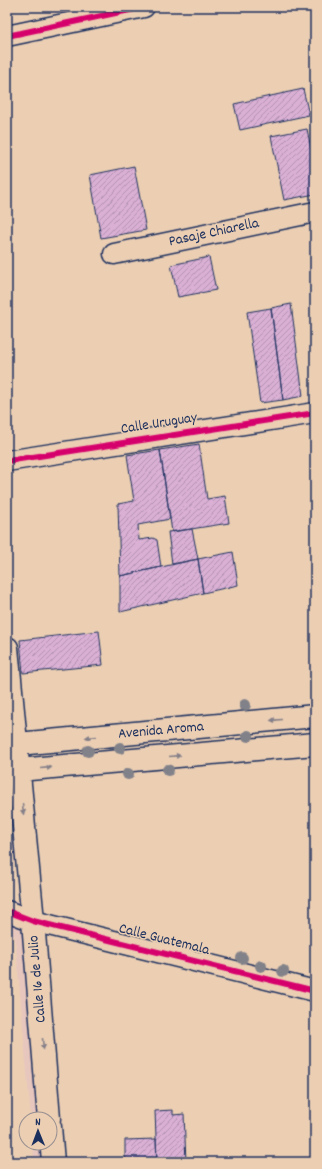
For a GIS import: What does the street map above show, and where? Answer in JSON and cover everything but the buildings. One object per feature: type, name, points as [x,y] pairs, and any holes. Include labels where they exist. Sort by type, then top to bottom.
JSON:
[{"type":"main road","name":"Calle 16 de Julio","points":[[7,648],[13,771],[33,921],[48,1111]]},
{"type":"main road","name":"Avenida Aroma","points":[[12,745],[315,716]]},
{"type":"main road","name":"Avenida Aroma","points":[[13,771],[315,744]]},
{"type":"main road","points":[[52,1151],[53,1162]]},
{"type":"street","points":[[7,36],[144,7]]},
{"type":"street","name":"Pasaje Chiarella","points":[[114,254],[315,212]]},
{"type":"street","name":"Calle Uruguay","points":[[7,461],[315,412]]},
{"type":"street","name":"Calle Guatemala","points":[[7,911],[33,921],[315,991]]},
{"type":"street","points":[[7,927],[33,921]]},
{"type":"shaded area","points":[[22,900],[39,1111],[30,1111],[15,936],[7,936],[7,901]]},
{"type":"shaded area","points":[[33,1151],[43,1151],[44,1162],[34,1162]]},
{"type":"cycle path","points":[[7,36],[144,7]]},
{"type":"cycle path","points":[[7,461],[315,413]]},
{"type":"cycle path","points":[[7,911],[33,921],[315,991]]}]
